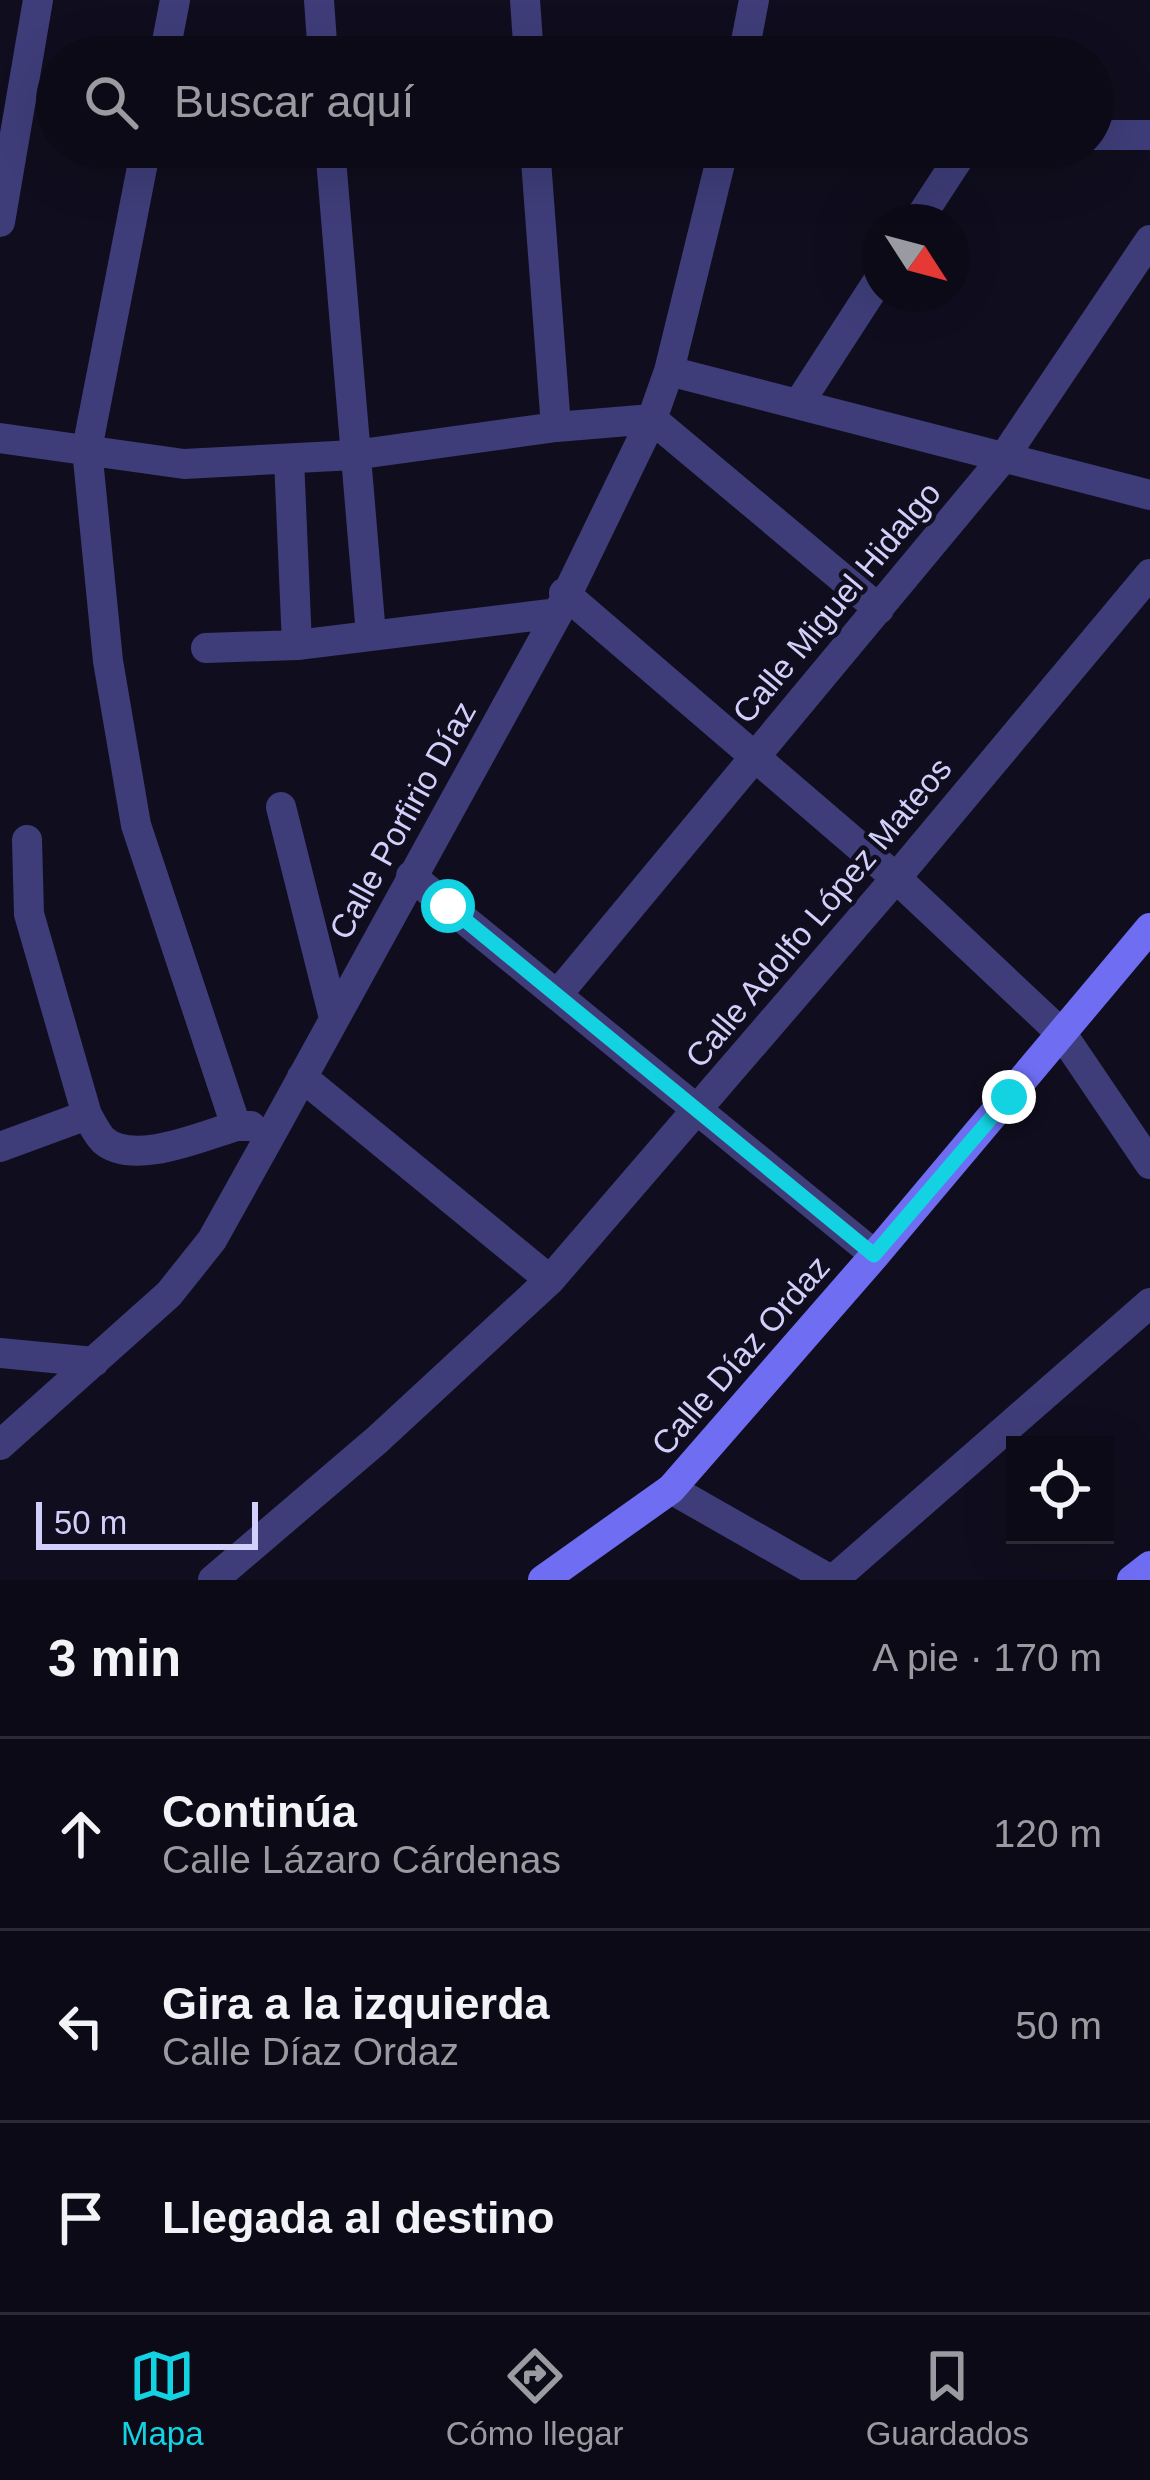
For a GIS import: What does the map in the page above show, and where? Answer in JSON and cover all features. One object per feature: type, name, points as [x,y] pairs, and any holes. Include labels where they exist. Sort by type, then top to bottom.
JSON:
[{"type":"main road","name":"Calle Díaz Ordaz","points":[[543,1580],[670,1489],[1150,928]]},
{"type":"main road","points":[[1132,1580],[1150,1566]]},
{"type":"street","points":[[0,222],[38,0]]},
{"type":"street","points":[[168,36],[175,0]]},
{"type":"street","points":[[319,0],[322,36]]},
{"type":"street","points":[[525,0],[528,36]]},
{"type":"street","points":[[747,36],[754,0]]},
{"type":"street","points":[[1114,135],[1150,135]]},
{"type":"street","points":[[142,168],[87,449],[108,661],[136,825],[236,1126]]},
{"type":"street","points":[[332,168],[371,635]]},
{"type":"street","points":[[537,168],[556,427]]},
{"type":"street","name":"Calle Porfirio Díaz","points":[[0,1445],[169,1294],[212,1240],[561,603],[652,419],[669,370],[719,168]]},
{"type":"street","points":[[929,204],[952,168]]},
{"type":"street","name":"Calle Miguel Hidalgo","points":[[557,995],[1004,458],[1150,239]]},
{"type":"street","points":[[799,403],[862,306]]},
{"type":"street","points":[[669,370],[1150,495]]},
{"type":"street","points":[[0,438],[184,464],[354,455],[652,419],[879,609]]},
{"type":"street","points":[[289,459],[297,645]]},
{"type":"street","name":"Calle Adolfo López Mateos","points":[[213,1580],[377,1440],[550,1280],[1150,574]]},
{"type":"street","points":[[206,648],[297,645],[561,603],[755,754],[1062,1034],[1150,1164]]},
{"type":"street","points":[[281,807],[334,1018]]},
{"type":"street","points":[[27,840],[28,914],[87,1115],[102,1139],[119,1150],[140,1153],[236,1126],[275,1127]]},
{"type":"street","points":[[411,877],[874,1255]]},
{"type":"street","points":[[302,1077],[550,1280]]},
{"type":"street","points":[[0,1147],[87,1115]]},
{"type":"street","points":[[670,1489],[815,1576],[1150,1303]]},
{"type":"street","points":[[0,1353],[94,1363]]},
{"type":"route","points":[[448,906],[874,1255],[1009,1097]]}]
